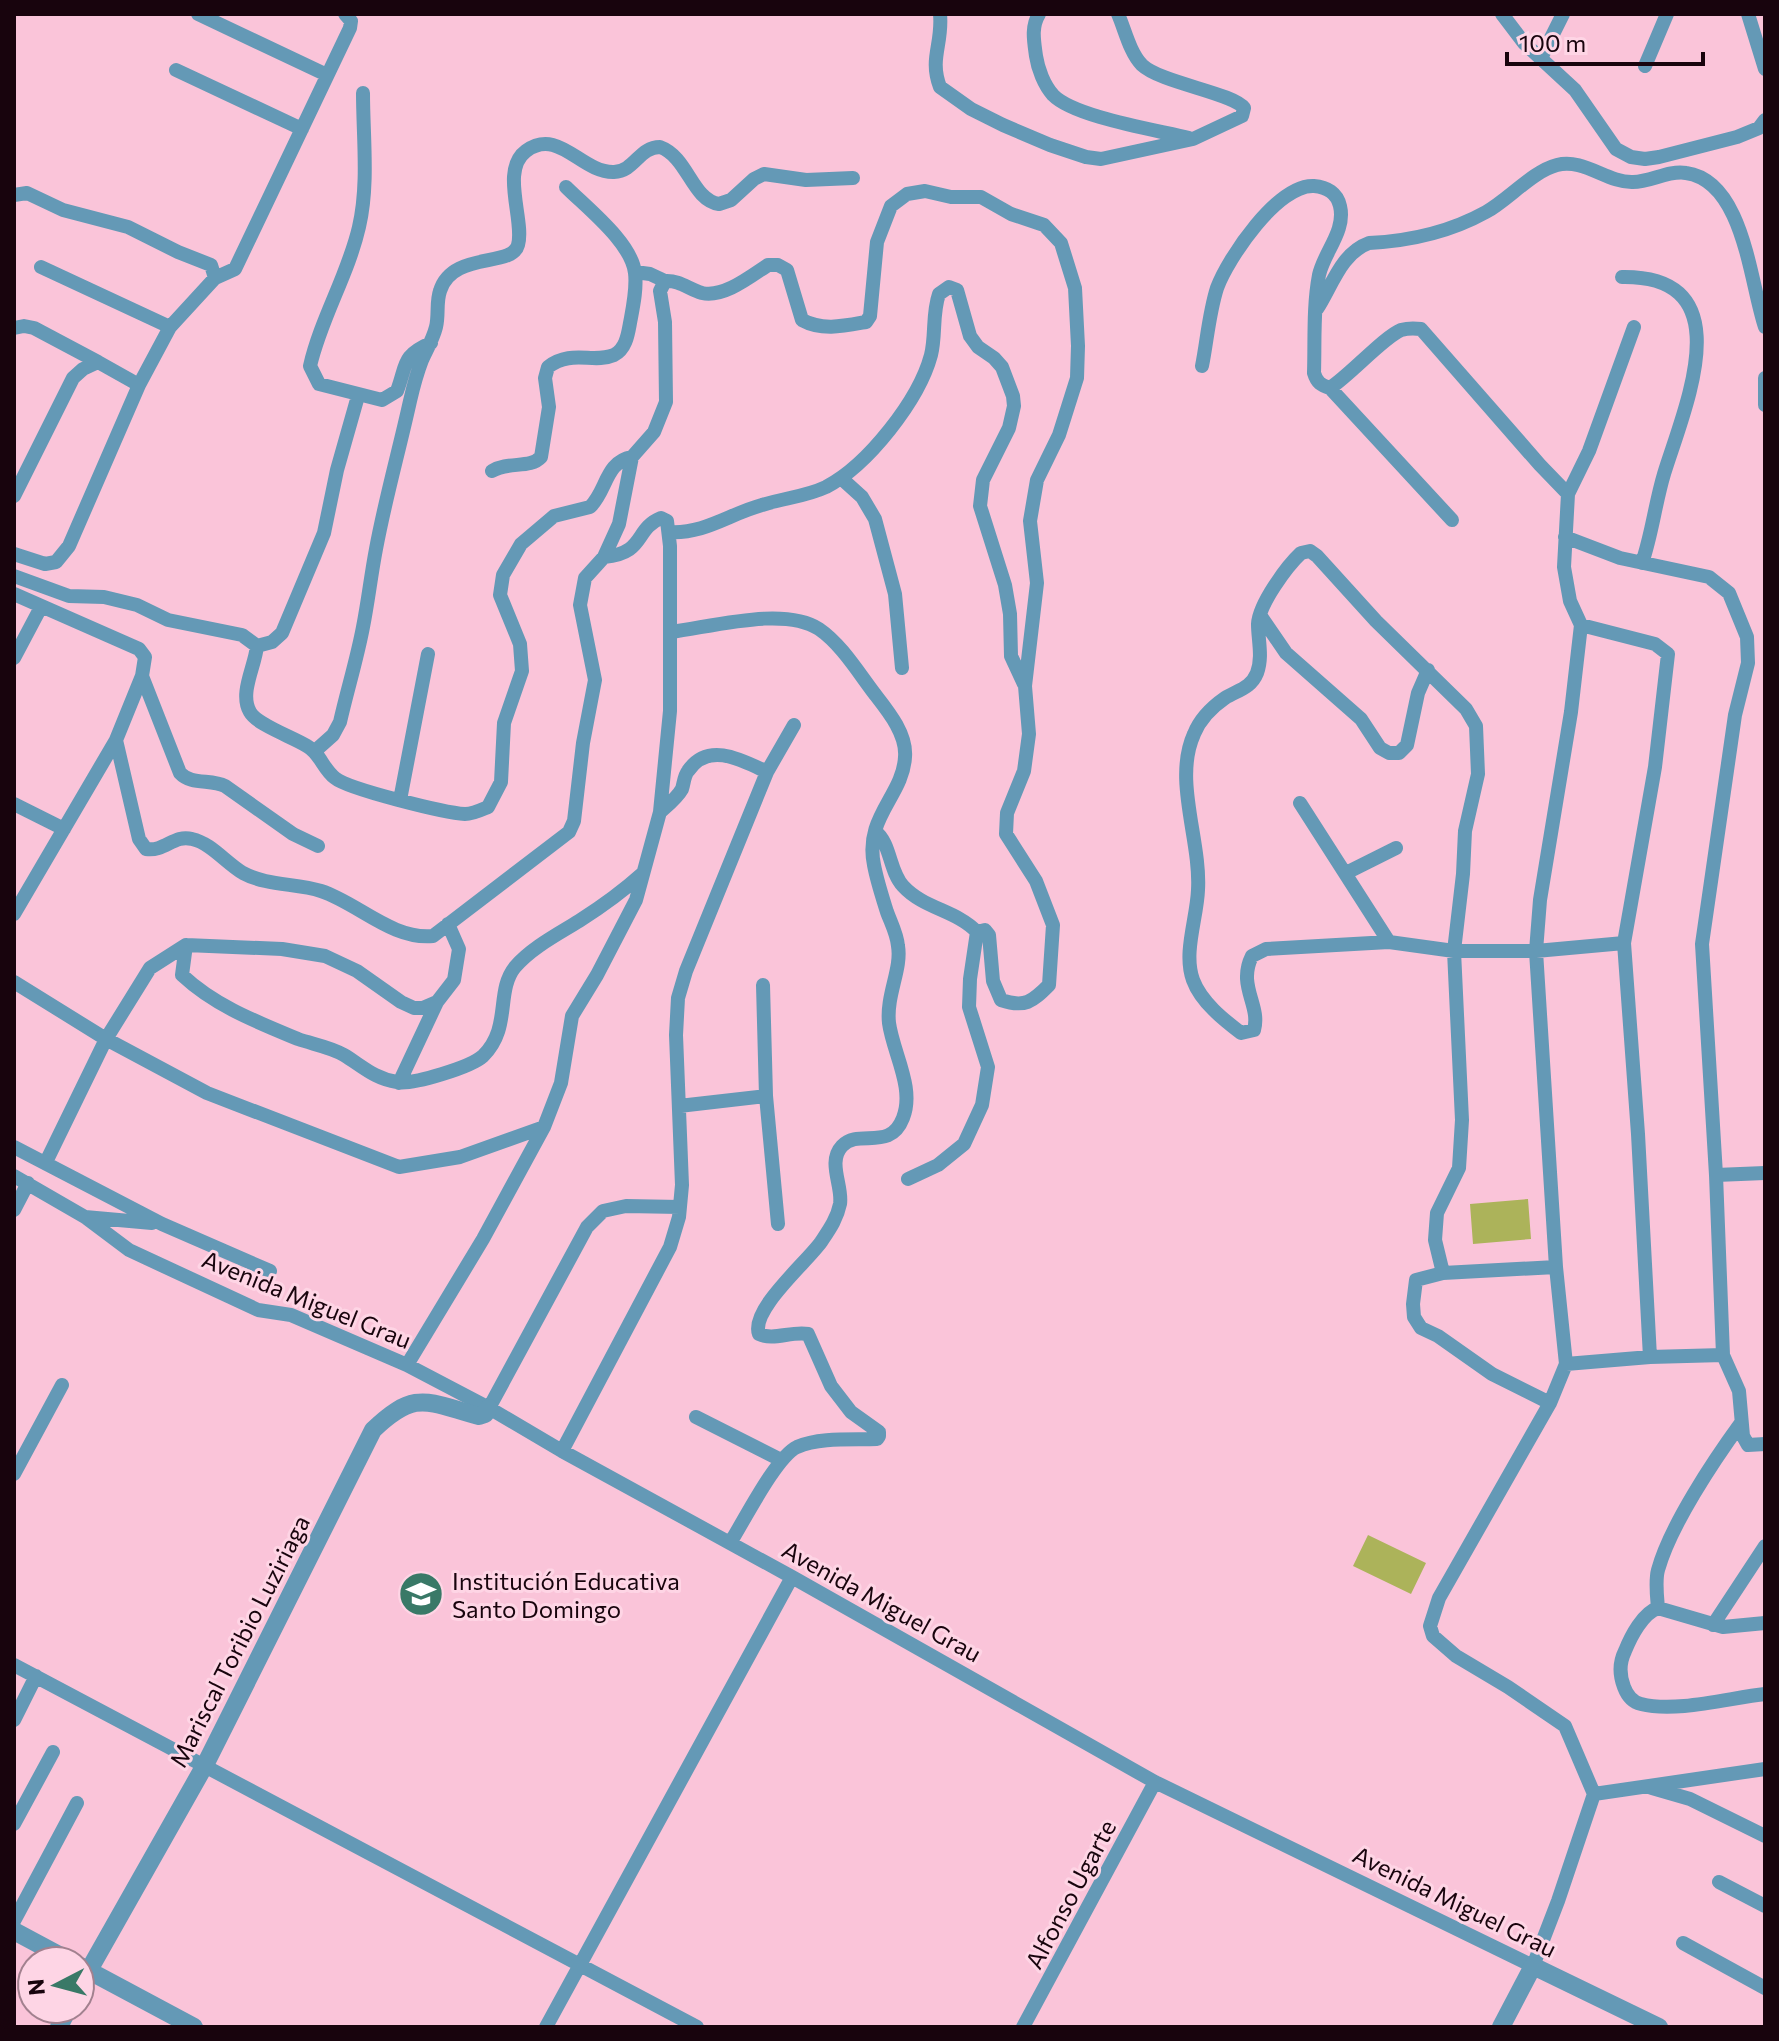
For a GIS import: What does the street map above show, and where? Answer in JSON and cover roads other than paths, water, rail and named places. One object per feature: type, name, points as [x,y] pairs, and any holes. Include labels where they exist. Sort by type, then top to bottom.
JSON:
[{"type":"street","points":[[198,14],[327,75]]},
{"type":"street","points":[[14,554],[45,564],[56,562],[69,546],[139,385],[170,327],[215,278],[235,269],[350,28],[351,21],[345,14]]},
{"type":"street","points":[[940,14],[941,39],[934,61],[940,87],[971,109],[1050,145],[1101,159],[1193,139],[1242,116],[1244,108],[1240,102],[1202,91],[1143,66],[1118,14]]},
{"type":"street","points":[[1039,14],[1033,33],[1038,68],[1055,97],[1070,107],[1105,118],[1193,139]]},
{"type":"street","points":[[1502,14],[1524,43],[1575,90],[1616,149],[1631,157],[1659,157],[1737,137],[1759,128],[1765,120]]},
{"type":"street","points":[[1541,58],[1563,14]]},
{"type":"street","points":[[1645,66],[1667,14]]},
{"type":"street","points":[[1748,14],[1765,69]]},
{"type":"street","points":[[176,70],[302,129]]},
{"type":"street","points":[[363,93],[364,184],[360,224],[350,259],[326,312],[310,366],[319,384],[378,401],[391,397],[399,387],[406,360],[416,350],[431,343]]},
{"type":"street","points":[[315,751],[333,735],[340,722],[363,629],[376,547],[412,395],[437,325],[439,292],[444,281],[466,265],[508,257],[517,249],[516,167],[524,153],[539,144],[556,145],[590,166],[611,172],[631,166],[649,149],[666,149],[691,176],[703,197],[713,203],[731,200],[764,174],[806,180],[853,178]]},
{"type":"street","points":[[1317,310],[1342,265],[1358,248],[1369,243],[1448,229],[1487,212],[1551,167],[1574,163],[1629,183],[1671,173],[1686,173],[1712,183],[1744,237],[1765,327]]},
{"type":"street","points":[[1202,366],[1217,289],[1236,250],[1289,194],[1307,185],[1332,191],[1341,209],[1341,221],[1319,274],[1314,373],[1321,385],[1330,388],[1452,520]]},
{"type":"street","points":[[492,471],[511,464],[532,464],[541,457],[549,407],[545,378],[548,367],[570,357],[609,356],[622,349],[627,337],[635,272],[625,248],[566,187]]},
{"type":"street","points":[[635,272],[665,281],[676,280],[702,293],[717,293],[768,265],[778,265],[787,270],[802,320],[811,325],[836,327],[866,322],[872,305],[877,242],[891,206],[907,194],[925,191],[951,197],[981,197],[1011,214],[1044,225],[1061,243],[1075,288],[1077,378],[1059,435],[1034,493],[1030,521],[1037,583],[1025,686],[1029,734],[1024,771],[1007,813],[1006,834],[1036,881],[1053,925],[1049,985],[1032,1001],[1015,1005],[1001,1000],[993,981],[989,935],[985,930],[977,932]]},
{"type":"street","points":[[14,195],[27,193],[63,210],[128,227],[211,265],[215,278]]},
{"type":"street","points":[[41,267],[170,327]]},
{"type":"street","points":[[1622,277],[1644,276],[1669,284],[1687,303],[1697,320],[1696,365],[1642,563]]},
{"type":"street","points":[[116,740],[139,839],[146,849],[157,851],[177,839],[192,838],[244,874],[321,891],[419,938],[433,936],[569,832],[574,821],[583,743],[595,680],[580,605],[585,578],[604,557],[619,524],[632,457],[654,432],[666,402],[665,322],[660,291],[665,281]]},
{"type":"street","points":[[669,532],[690,532],[712,526],[761,505],[814,492],[841,478],[879,440],[911,397],[931,353],[939,294],[949,287],[957,290],[970,336],[1002,367],[1013,396],[1009,428],[983,480],[980,506],[1005,585],[1010,614],[1011,656],[1025,686]]},
{"type":"street","points":[[1501,2027],[1533,1966],[1594,1794],[1565,1726],[1456,1656],[1433,1636],[1430,1626],[1439,1598],[1550,1403],[1566,1364],[1556,1267],[1536,951],[1540,900],[1571,712],[1581,625],[1570,601],[1564,567],[1568,494],[1589,451],[1634,327]]},
{"type":"street","points":[[14,328],[34,328],[139,385]]},
{"type":"street","points":[[1330,388],[1346,378],[1397,331],[1421,329],[1568,494]]},
{"type":"street","points":[[14,496],[73,378],[98,362]]},
{"type":"street","points":[[1765,378],[1765,405]]},
{"type":"street","points":[[257,646],[272,642],[282,633],[324,533],[337,470],[358,396]]},
{"type":"street","points":[[257,646],[256,662],[247,688],[249,711],[260,723],[287,734],[315,751],[336,780],[438,812],[469,814],[488,807],[501,782],[504,723],[522,671],[520,644],[500,595],[503,575],[521,544],[554,516],[590,507],[609,472],[621,459],[632,457]]},
{"type":"street","points":[[841,478],[862,497],[875,519],[895,594],[902,668]]},
{"type":"street","points":[[407,1365],[483,1239],[544,1127],[561,1083],[572,1016],[636,900],[660,812],[670,711],[667,521],[661,518],[651,522],[631,550],[604,557]]},
{"type":"street","points":[[1565,537],[1620,558],[1709,577],[1729,593],[1747,637],[1748,663],[1735,715],[1702,944],[1723,1355],[1739,1391],[1743,1436],[1748,1445],[1765,1444]]},
{"type":"street","points":[[1443,1273],[1435,1240],[1437,1213],[1459,1168],[1462,1120],[1454,951],[1465,831],[1478,774],[1476,726],[1466,709],[1376,621],[1317,556],[1310,551],[1298,556],[1265,602],[1260,615],[1260,662],[1255,677],[1246,688],[1222,700],[1204,718],[1192,736],[1187,754],[1185,772],[1198,866],[1190,970],[1206,1002],[1238,1031],[1246,1034],[1254,1030],[1256,1026],[1245,977],[1248,963],[1256,953],[1266,949],[1389,942],[1454,951],[1536,951],[1624,943]]},
{"type":"street","points":[[14,576],[69,596],[104,597],[137,605],[168,620],[242,635],[257,646]]},
{"type":"street","points":[[14,594],[139,649],[145,657],[142,676],[116,740],[14,914]]},
{"type":"street","points":[[14,658],[41,607]]},
{"type":"street","points":[[1260,615],[1286,653],[1361,719],[1380,748],[1389,753],[1399,753],[1407,745],[1418,693],[1428,670]]},
{"type":"street","points":[[671,632],[780,618],[800,620],[824,634],[888,711],[904,745],[902,772],[881,812],[872,848],[898,946],[888,1017],[904,1084],[905,1113],[900,1126],[890,1135],[879,1139],[851,1140],[839,1150],[835,1161],[840,1203],[833,1223],[817,1247],[771,1300],[757,1323],[759,1334],[766,1338],[795,1332],[808,1334],[831,1386],[851,1412],[879,1432],[879,1436],[877,1439],[813,1443],[796,1448],[781,1460],[730,1543]]},
{"type":"street","points":[[1581,625],[1655,644],[1668,654],[1655,767],[1624,943],[1650,1357]]},
{"type":"street","points":[[400,800],[428,654]]},
{"type":"street","points":[[142,676],[180,773],[185,778],[225,786],[293,834],[318,846]]},
{"type":"street","points":[[562,1451],[670,1247],[682,1185],[676,1035],[678,998],[686,971],[767,772],[794,725]]},
{"type":"street","points":[[660,812],[675,799],[687,772],[702,757],[733,757],[767,772]]},
{"type":"street","points":[[1300,803],[1389,942]]},
{"type":"street","points":[[14,804],[64,829]]},
{"type":"street","points":[[875,831],[883,842],[894,875],[907,890],[922,901],[962,918],[977,932]]},
{"type":"street","points":[[1346,873],[1396,848]]},
{"type":"street","points":[[186,945],[182,975],[223,1006],[301,1040],[343,1054],[379,1078],[399,1083],[421,1081],[481,1059],[497,1038],[504,1014],[506,988],[514,968],[553,937],[620,894],[642,874]]},
{"type":"street","points":[[399,1083],[437,1002],[454,980],[459,949],[448,924]]},
{"type":"street","points":[[908,1179],[938,1165],[964,1144],[982,1105],[988,1067],[969,1007],[977,932]]},
{"type":"street","points":[[46,1162],[106,1039],[150,968],[186,945],[267,948],[325,956],[357,971],[414,1008],[437,1002]]},
{"type":"street","points":[[14,982],[106,1039],[207,1093],[399,1167],[460,1157],[544,1127]]},
{"type":"street","points":[[763,985],[766,1096],[778,1224]]},
{"type":"street","points":[[679,1106],[766,1096]]},
{"type":"street","points":[[14,1147],[162,1224],[270,1271]]},
{"type":"street","points":[[1716,1175],[1765,1173]]},
{"type":"street","points":[[14,1210],[21,1180]]},
{"type":"street","name":"Avenida Miguel Grau","points":[[21,1180],[85,1217],[129,1250],[244,1303],[272,1314],[291,1315],[407,1365],[489,1408],[1155,1782],[1659,2027]]},
{"type":"street","points":[[489,1408],[587,1227],[603,1211],[626,1206],[680,1207]]},
{"type":"street","points":[[85,1217],[162,1224]]},
{"type":"street","points":[[1550,1403],[1492,1374],[1438,1336],[1421,1328],[1414,1317],[1413,1304],[1416,1280],[1443,1273],[1556,1267]]},
{"type":"street","points":[[1566,1364],[1723,1355]]},
{"type":"street","points":[[14,1474],[62,1385]]},
{"type":"street","name":"Mariscal Toribio Luziriaga","points":[[96,1952],[205,1765],[373,1430],[392,1412],[416,1401],[479,1416],[489,1408]]},
{"type":"street","points":[[696,1417],[781,1460]]},
{"type":"street","points":[[1658,1608],[1657,1572],[1675,1530],[1722,1449],[1741,1423]]},
{"type":"street","points":[[1713,1625],[1765,1546]]},
{"type":"street","points":[[546,2027],[792,1577]]},
{"type":"street","points":[[1765,1623],[1723,1627],[1658,1608],[1648,1611],[1625,1648],[1620,1677],[1632,1700],[1641,1704],[1699,1704],[1765,1694]]},
{"type":"street","points":[[14,1665],[697,2027]]},
{"type":"street","points":[[14,1720],[36,1676]]},
{"type":"street","points":[[14,1824],[53,1752]]},
{"type":"street","points":[[1594,1794],[1765,1769]]},
{"type":"street","name":"Alfonso Ugarte","points":[[1023,2027],[1155,1782]]},
{"type":"street","points":[[1648,1787],[1690,1799],[1765,1836]]},
{"type":"street","points":[[14,1921],[77,1803]]},
{"type":"street","points":[[1719,1882],[1765,1906]]},
{"type":"street","points":[[14,1931],[40,1945]]},
{"type":"street","points":[[1683,1943],[1765,1988]]},
{"type":"street","points":[[96,1980],[194,2027]]},
{"type":"place","name":"Institución Educativa Santo Domingo","points":[[421,1594]]}]
